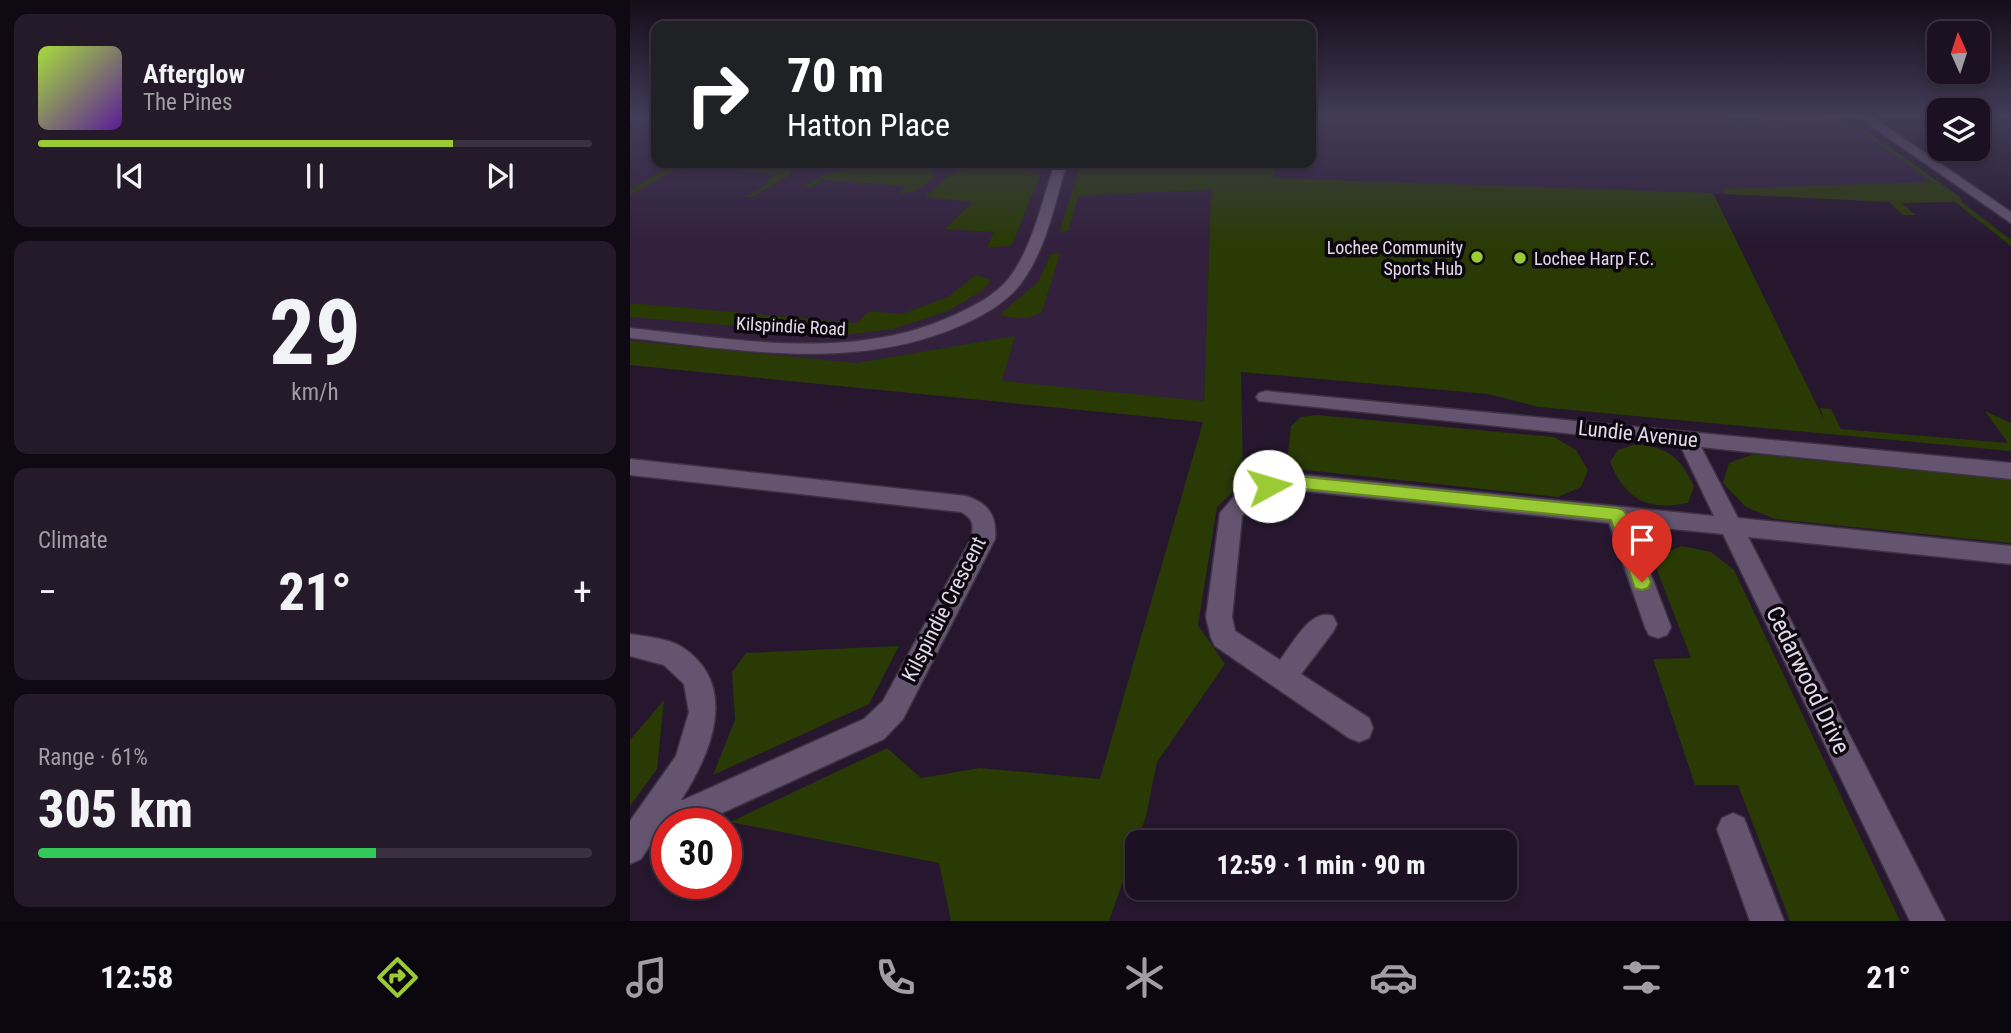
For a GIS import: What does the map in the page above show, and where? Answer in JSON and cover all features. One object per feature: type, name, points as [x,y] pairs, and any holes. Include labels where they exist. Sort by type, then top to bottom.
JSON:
[{"type":"street","points":[[1925,159],[2011,219]]},
{"type":"street","name":"Kilspindie Road","points":[[630,333],[821,351],[863,348],[915,337],[956,322],[994,301],[1016,280],[1060,168]]},
{"type":"street","points":[[1988,202],[2011,202]]},
{"type":"street","name":"Lundie Avenue","points":[[1266,397],[2011,471]]},
{"type":"street","name":"Cedarwood Drive","points":[[1688,439],[1928,921]]},
{"type":"street","name":"Kilspindie Crescent","points":[[630,467],[966,505],[980,512],[985,524],[983,540],[893,710],[874,729],[697,808]]},
{"type":"street","points":[[1359,728],[1224,638],[1219,617],[1231,513],[1252,491],[1285,481],[2011,555]]},
{"type":"street","points":[[1617,514],[1658,627]]},
{"type":"street","points":[[1283,677],[1324,624]]},
{"type":"street","points":[[630,645],[672,655],[697,678],[703,712],[688,763],[657,808]]},
{"type":"street","points":[[630,848],[651,817]]},
{"type":"street","points":[[1733,829],[1767,921]]},
{"type":"shaded area","points":[[630,159],[651,159],[651,168],[1316,168],[1316,159],[1901,159],[1962,202],[1212,176],[1203,422],[630,365]]},
{"type":"green space","points":[[1900,159],[1906,159],[1960,197],[1962,202],[2011,240],[2011,246],[1955,202],[1902,203],[1915,215],[1903,215],[1889,202],[1726,194],[1721,189],[1932,182]]},
{"type":"green space","points":[[668,168],[695,168],[689,171],[675,170],[630,195],[630,189]]},
{"type":"green space","points":[[718,168],[786,168],[790,169],[791,174],[753,197],[745,197],[766,185],[767,181],[777,174],[723,169],[711,172]]},
{"type":"green space","points":[[854,168],[930,169],[935,176],[914,191],[899,194],[906,186],[822,180],[811,188],[802,187],[825,174]]},
{"type":"green space","points":[[1079,168],[1275,168],[1273,178],[1713,193],[1824,420],[1820,408],[1831,409],[1841,429],[2008,443],[1985,411],[2011,423],[2011,451],[1539,407],[1488,394],[1241,372],[1243,473],[1287,464],[1291,426],[1301,417],[1317,415],[1554,437],[1576,450],[1588,470],[1581,487],[1558,497],[1287,468],[1243,482],[1217,507],[1198,625],[1225,664],[1157,762],[1141,830],[1125,830],[1125,876],[1109,921],[951,921],[939,863],[742,824],[742,816],[887,748],[921,778],[980,768],[1100,779],[1203,422],[630,365],[630,341],[856,363],[1015,336],[1002,381],[1204,401],[1211,190],[1079,195],[1068,230],[1059,233]]},
{"type":"green space","points":[[963,170],[1024,170],[1040,175],[1012,245],[987,248],[994,232],[945,229],[973,202],[925,197],[948,176]]},
{"type":"green space","points":[[1060,253],[1042,312],[1026,318],[999,315],[1038,282],[1051,254]]},
{"type":"green space","points":[[976,275],[991,280],[983,290],[948,311],[893,329],[844,335],[630,317],[630,303],[857,323],[869,311],[902,314],[948,297]]},
{"type":"green space","points":[[1636,444],[1665,451],[1678,460],[1694,486],[1688,503],[1650,504],[1631,494],[1623,486],[1610,462],[1618,450]]},
{"type":"green space","points":[[1754,454],[2011,480],[2011,543],[1775,519],[1746,507],[1723,483],[1729,463]]},
{"type":"green space","points":[[1682,546],[1711,552],[1734,570],[1900,921],[1790,921],[1738,785],[1695,785],[1653,659],[1691,658],[1657,570],[1661,554]]},
{"type":"green space","points":[[899,646],[869,704],[713,775],[735,720],[732,672],[746,653]]},
{"type":"green space","points":[[664,700],[657,769],[630,806],[630,740]]},
{"type":"place","name":"Lochee Community Sports Hub","points":[[1477,257]]},
{"type":"place","name":"Lochee Harp F.C.","points":[[1520,258]]},
{"type":"route","points":[[1269,486],[1285,481],[1617,514],[1642,582]]}]
